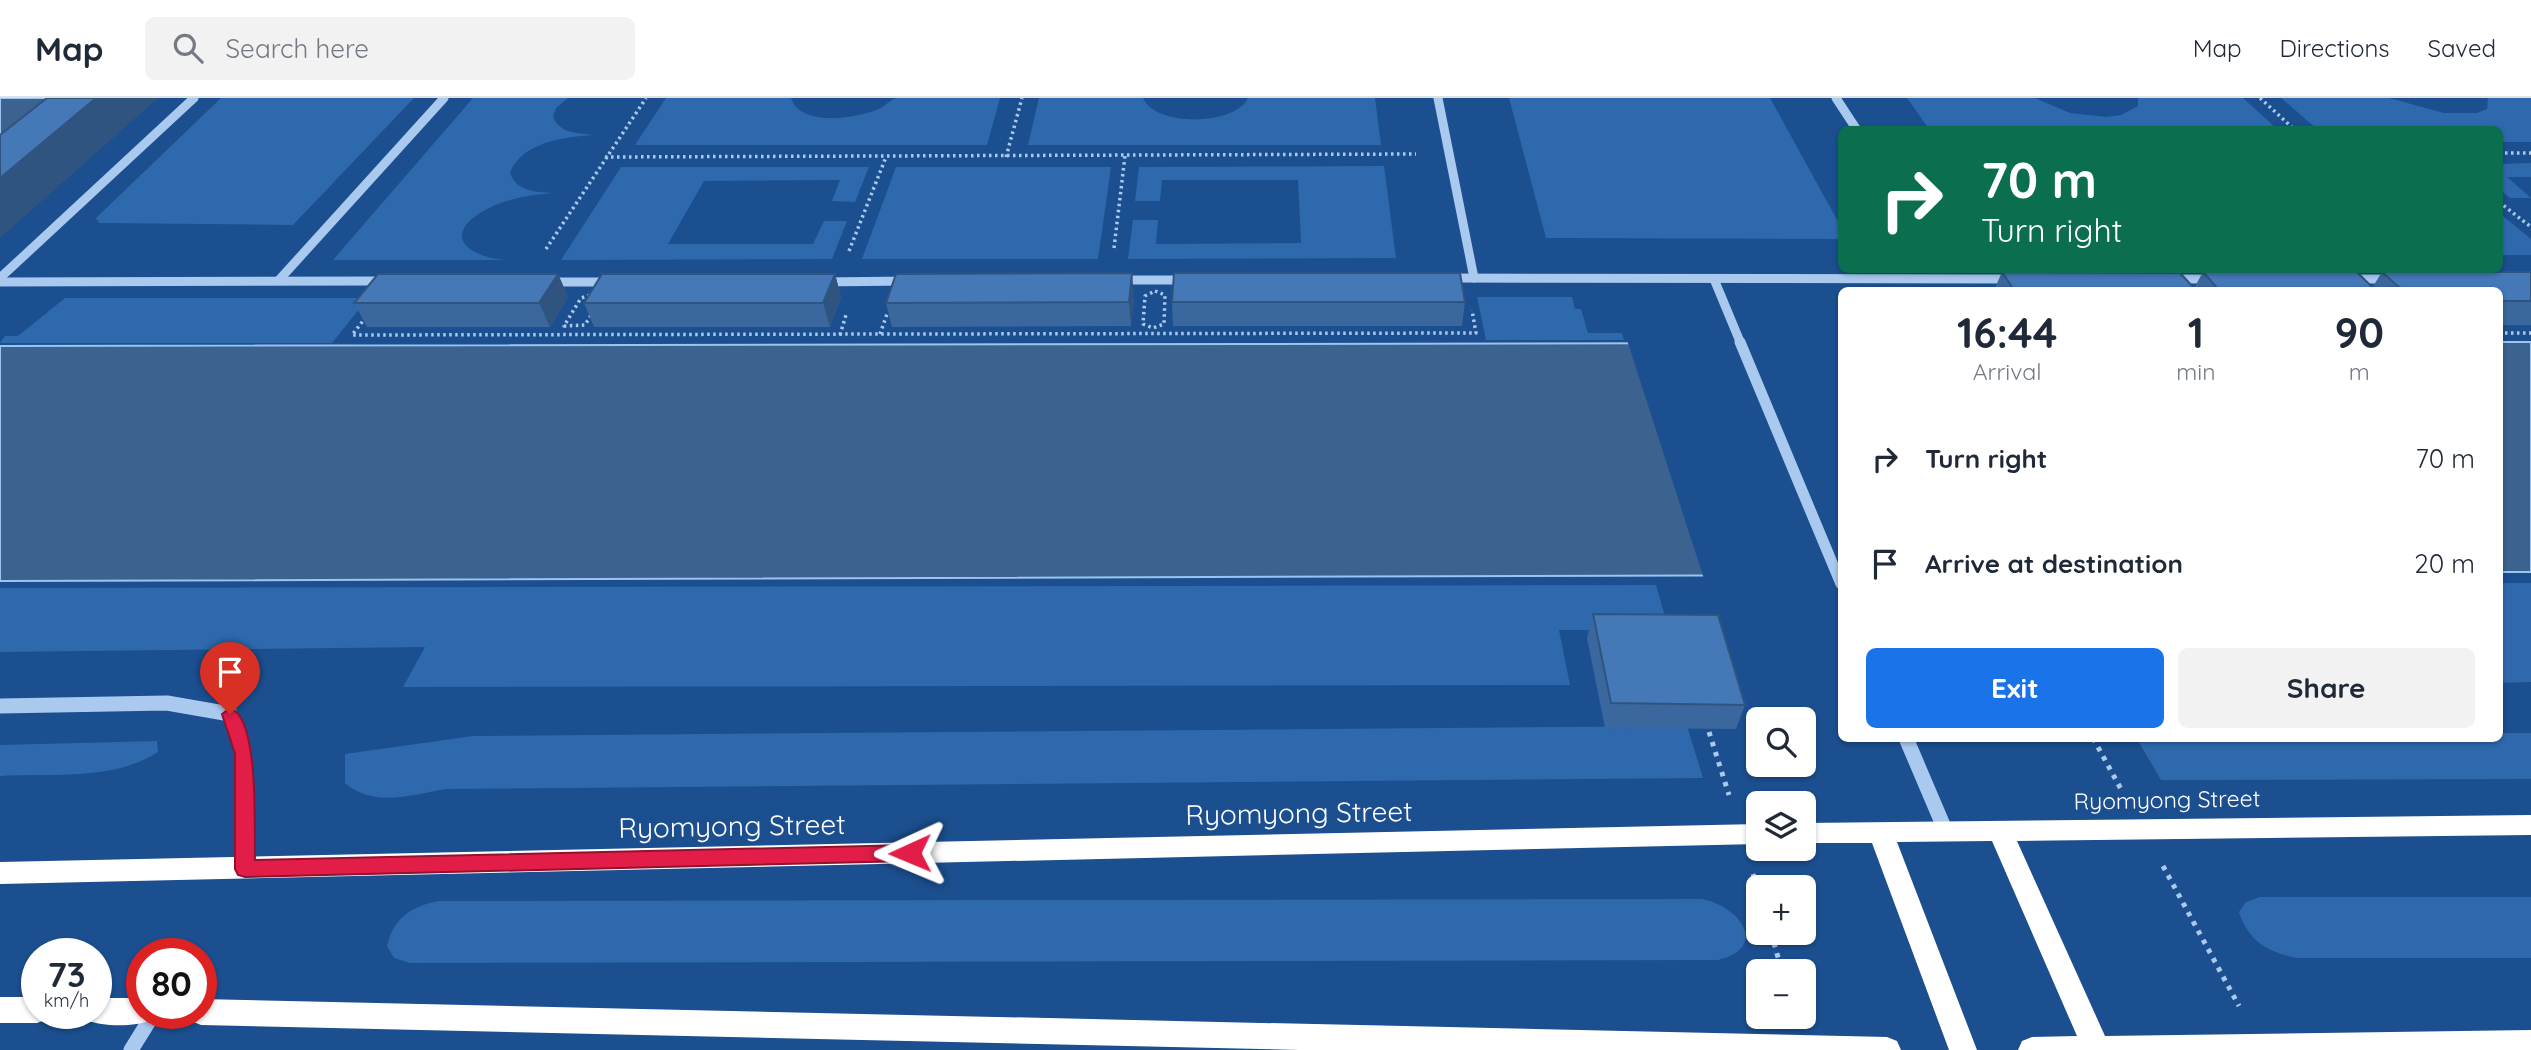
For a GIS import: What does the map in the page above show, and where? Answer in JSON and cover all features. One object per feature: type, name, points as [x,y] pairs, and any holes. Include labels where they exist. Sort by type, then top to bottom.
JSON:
[{"type":"highway","name":"Ryomyong Street","points":[[1816,833],[2531,825]]},
{"type":"highway","points":[[1880,831],[1963,1050]]},
{"type":"highway","points":[[2000,832],[2097,1049]]},
{"type":"highway","name":"Ryomyong Street","points":[[0,873],[1746,834]]},
{"type":"highway","points":[[0,1010],[21,1010]]},
{"type":"highway","points":[[217,1012],[1887,1050]]},
{"type":"highway","points":[[2032,1050],[2531,1043]]},
{"type":"street","points":[[0,280],[194,98]]},
{"type":"street","points":[[279,280],[444,98]]},
{"type":"street","points":[[1438,98],[1474,278]]},
{"type":"street","points":[[1836,98],[1854,126]]},
{"type":"street","points":[[1432,278],[1714,279],[1948,274],[2026,279]]},
{"type":"street","points":[[1714,279],[1838,577]]},
{"type":"street","points":[[2164,279],[2231,279]]},
{"type":"street","points":[[2340,279],[2408,279]]},
{"type":"street","points":[[0,280],[395,281]]},
{"type":"street","points":[[1110,280],[1197,280]]},
{"type":"street","points":[[809,282],[918,281]]},
{"type":"street","points":[[524,282],[628,282]]},
{"type":"street","points":[[0,706],[167,704],[230,714],[244,754],[245,869]]},
{"type":"street","points":[[1908,742],[1946,832]]},
{"type":"street","points":[[131,1050],[144,1029]]},
{"type":"path","points":[[524,282],[646,98]]},
{"type":"path","points":[[1006,156],[1022,98]]},
{"type":"path","points":[[2260,98],[2291,126]]},
{"type":"path","points":[[605,157],[1449,153]]},
{"type":"path","points":[[2503,153],[2531,153]]},
{"type":"path","points":[[1110,280],[1125,156]]},
{"type":"path","points":[[837,282],[886,157]]},
{"type":"path","points":[[2503,205],[2531,227]]},
{"type":"path","points":[[359,327],[352,335],[1476,333],[1474,321]]},
{"type":"path","points":[[1143,324],[1153,328],[1164,324]]},
{"type":"path","points":[[564,326],[585,326]]},
{"type":"path","points":[[840,335],[843,326]]},
{"type":"path","points":[[880,334],[883,327]]},
{"type":"path","points":[[569,335],[574,328]]},
{"type":"path","points":[[1152,334],[1153,328]]},
{"type":"path","points":[[2503,333],[2531,333]]},
{"type":"path","points":[[2095,742],[2261,1047]]},
{"type":"shaded area","points":[[0,98],[99,98],[0,181]]},
{"type":"shaded area","points":[[221,98],[414,98],[293,225],[99,223],[96,218]]},
{"type":"shaded area","points":[[473,98],[568,98],[556,108],[553,116],[555,122],[569,131],[593,135],[546,143],[524,154],[516,162],[510,172],[516,183],[526,189],[552,193],[500,203],[467,223],[463,240],[467,247],[476,253],[505,260],[333,260]]},
{"type":"shaded area","points":[[666,98],[791,98],[806,114],[830,118],[869,112],[897,98],[1000,98],[987,145],[635,145]]},
{"type":"shaded area","points":[[1039,98],[1143,98],[1150,107],[1163,114],[1195,119],[1228,114],[1248,98],[1375,98],[1381,145],[1028,145]]},
{"type":"shaded area","points":[[1509,98],[1770,98],[1838,222],[1838,239],[1546,238]]},
{"type":"shaded area","points":[[1907,98],[2035,98],[2070,113],[2106,117],[2121,115],[2138,106],[2138,98],[2243,98],[2274,126],[1927,126]]},
{"type":"shaded area","points":[[2281,98],[2389,98],[2444,113],[2477,113],[2487,109],[2488,98],[2531,98],[2531,142],[2503,142],[2503,126],[2314,126]]},
{"type":"shaded area","points":[[2531,163],[2531,177],[2507,177],[2531,198],[2510,198],[2503,192],[2503,164]]},
{"type":"shaded area","points":[[1384,166],[1396,258],[1128,259],[1133,220],[1158,220],[1156,244],[1301,243],[1298,180],[1162,180],[1160,201],[1135,201],[1139,167]]},
{"type":"shaded area","points":[[621,167],[869,167],[855,202],[832,201],[840,180],[704,181],[668,244],[813,244],[824,221],[847,221],[832,259],[561,260]]},
{"type":"shaded area","points":[[896,167],[1111,167],[1098,259],[862,259]]},
{"type":"shaded area","points":[[2503,216],[2531,239],[2531,255],[2503,255]]},
{"type":"shaded area","points":[[1477,297],[1572,297],[1575,309],[1581,309],[1588,333],[1622,333],[1624,340],[1486,340]]},
{"type":"shaded area","points":[[65,298],[368,298],[332,343],[0,343],[5,336],[18,336]]},
{"type":"shaded area","points":[[2503,342],[2531,342],[2531,572],[2503,572]]},
{"type":"shaded area","points":[[1838,343],[1838,575],[0,581],[0,346]]},
{"type":"shaded area","points":[[2503,583],[2531,583],[2531,682],[2503,683]]},
{"type":"shaded area","points":[[1656,585],[1669,630],[1559,630],[1570,685],[403,687],[425,647],[0,652],[0,588]]},
{"type":"shaded area","points":[[1687,726],[1703,778],[446,789],[393,798],[368,795],[345,783],[345,754],[473,736]]},
{"type":"shaded area","points":[[2503,733],[2531,733],[2531,779],[2161,780],[2139,742],[2503,742]]},
{"type":"shaded area","points":[[157,741],[158,752],[122,768],[82,774],[0,776],[0,745]]},
{"type":"shaded area","points":[[2260,897],[2531,897],[2531,958],[2296,958],[2260,944],[2248,931],[2239,912],[2246,902]]},
{"type":"shaded area","points":[[1702,899],[1715,903],[1737,918],[1746,937],[1743,946],[1734,954],[1718,960],[410,963],[394,958],[387,946],[399,921],[420,906],[439,901]]},
{"type":"pier","points":[[1627,340],[1838,340],[1838,578],[1704,579]]},
{"type":"building","points":[[47,98],[96,98],[0,178],[0,135]]},
{"type":"building","points":[[2531,272],[2531,301],[2503,301],[2503,287],[2399,287],[2383,273]]},
{"type":"building","points":[[1132,273],[1129,302],[886,303],[896,274]]},
{"type":"building","points":[[1174,273],[1460,273],[1465,302],[1172,302]]},
{"type":"building","points":[[2003,273],[2180,273],[2193,287],[2012,287]]},
{"type":"building","points":[[2204,273],[2358,273],[2372,287],[2216,287]]},
{"type":"building","points":[[378,274],[558,274],[539,303],[354,303]]},
{"type":"building","points":[[602,274],[835,274],[823,303],[584,303]]},
{"type":"building","points":[[1593,614],[1718,615],[1745,705],[1611,703]]},
{"type":"route","points":[[230,714],[244,754],[245,869],[910,853]]}]
